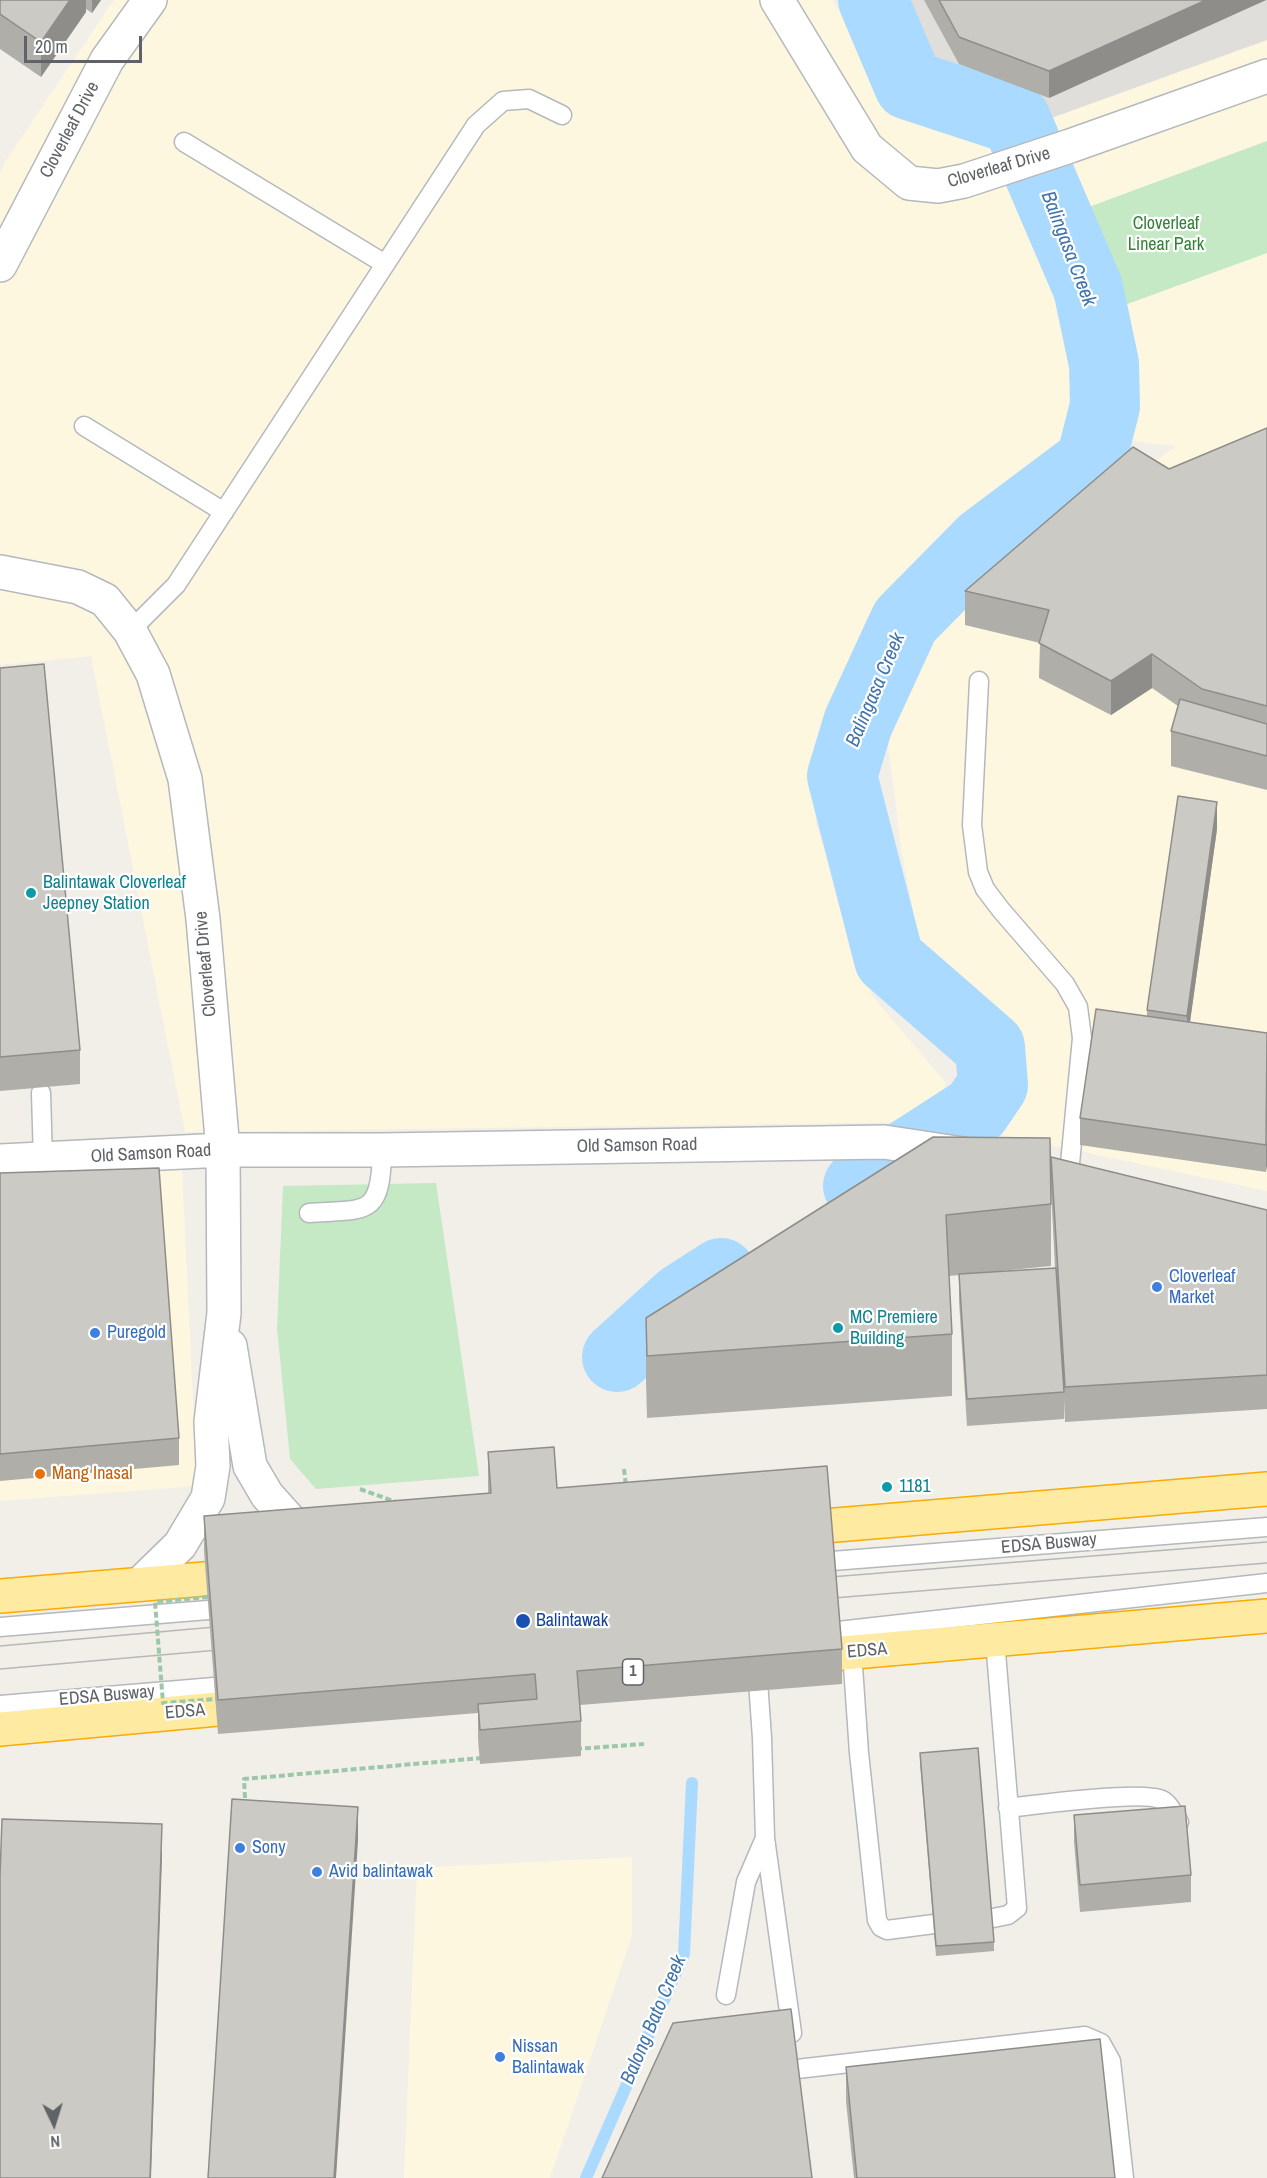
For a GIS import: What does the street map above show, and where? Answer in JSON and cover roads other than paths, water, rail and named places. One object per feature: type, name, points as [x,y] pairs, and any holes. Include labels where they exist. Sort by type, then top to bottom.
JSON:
[{"type":"highway","points":[[756,1532],[1267,1489]]},
{"type":"highway","points":[[0,1596],[278,1572]]},
{"type":"highway","name":"EDSA","points":[[745,1662],[845,1642],[995,1640],[1267,1616]]},
{"type":"highway","name":"EDSA","points":[[0,1729],[291,1702]]},
{"type":"street","name":"Cloverleaf Drive","points":[[0,265],[107,60],[150,0]]},
{"type":"street","name":"Cloverleaf Drive","points":[[777,0],[867,148],[909,183],[938,186],[964,181],[1070,147],[1267,76]]},
{"type":"street","name":"Cloverleaf Drive","points":[[0,572],[78,587],[105,600],[130,631],[153,674],[185,779],[203,919],[223,1150],[224,1312],[211,1422],[213,1466],[208,1498],[180,1545],[141,1584]]},
{"type":"street","name":"Old Samson Road","points":[[0,1161],[223,1150],[382,1150],[884,1142],[988,1158]]},
{"type":"street","points":[[1034,1167],[1081,1176]]},
{"type":"street","name":"Cloverleaf Drive","points":[[224,1312],[250,1466],[267,1495],[301,1533],[339,1555]]},
{"type":"lane","points":[[130,631],[176,585],[476,125],[503,101],[529,99],[562,115]]},
{"type":"lane","points":[[184,142],[386,264]]},
{"type":"lane","points":[[84,426],[224,512]]},
{"type":"lane","points":[[979,681],[972,825],[978,872],[986,889],[1001,910],[1065,984],[1078,1007],[1082,1038],[1081,1176]]},
{"type":"lane","points":[[40,1093],[43,1160]]},
{"type":"lane","points":[[309,1213],[365,1208],[376,1197],[381,1181],[382,1150]]},
{"type":"lane","name":"EDSA Busway","points":[[832,1561],[1267,1527]]},
{"type":"lane","points":[[934,1924],[887,1930],[881,1927],[878,1920],[860,1753],[845,1642],[1267,1583]]},
{"type":"lane","points":[[0,1627],[208,1604]]},
{"type":"lane","points":[[993,1918],[1008,1916],[1017,1908],[995,1640]]},
{"type":"lane","points":[[745,1662],[762,1738],[765,1838],[800,2091]]},
{"type":"lane","name":"EDSA Busway","points":[[0,1705],[215,1693]]},
{"type":"lane","points":[[1008,1808],[1106,1797],[1155,1797],[1162,1799],[1168,1805],[1179,1822]]},
{"type":"lane","points":[[726,1995],[746,1882],[765,1838]]},
{"type":"lane","points":[[796,2057],[1085,2036],[1101,2043],[1111,2061],[1124,2178]]},
{"type":"waterway","name":"Balingasa Creek","points":[[858,1186],[976,1110],[993,1085],[990,1047],[889,959],[842,776],[858,723],[905,621],[983,542],[1091,461],[1105,406],[1104,364],[1088,288],[1016,120],[909,85],[873,0]]},
{"type":"waterway","name":"Balingasa Creek","points":[[617,1357],[682,1298],[721,1273]]},
{"type":"waterway","name":"Balong Bato Creek","points":[[586,2178],[684,1954],[692,1783]]},
{"type":"tram line","points":[[818,1578],[1267,1542]]},
{"type":"tram line","points":[[821,1599],[1267,1563]]},
{"type":"tram line","points":[[0,1646],[226,1626]]},
{"type":"tram line","points":[[0,1669],[230,1649]]},
{"type":"place","name":"Balintawak Cloverleaf Jeepney Station","points":[[31,893]]},
{"type":"place","name":"Cloverleaf Market","points":[[1157,1287]]},
{"type":"place","name":"MC Premiere Building","points":[[838,1328]]},
{"type":"place","name":"Puregold","points":[[95,1333]]},
{"type":"place","name":"Mang Inasal","points":[[40,1474]]},
{"type":"place","name":"1181","points":[[887,1487]]},
{"type":"place","name":"Balintawak","points":[[523,1621]]},
{"type":"place","name":"Sony","points":[[240,1848]]},
{"type":"place","name":"Avid balintawak","points":[[317,1872]]},
{"type":"place","name":"Nissan Balintawak","points":[[500,2057]]},
{"type":"park label","name":"Cloverleaf Linear Park","points":[[1166,234]]}]
